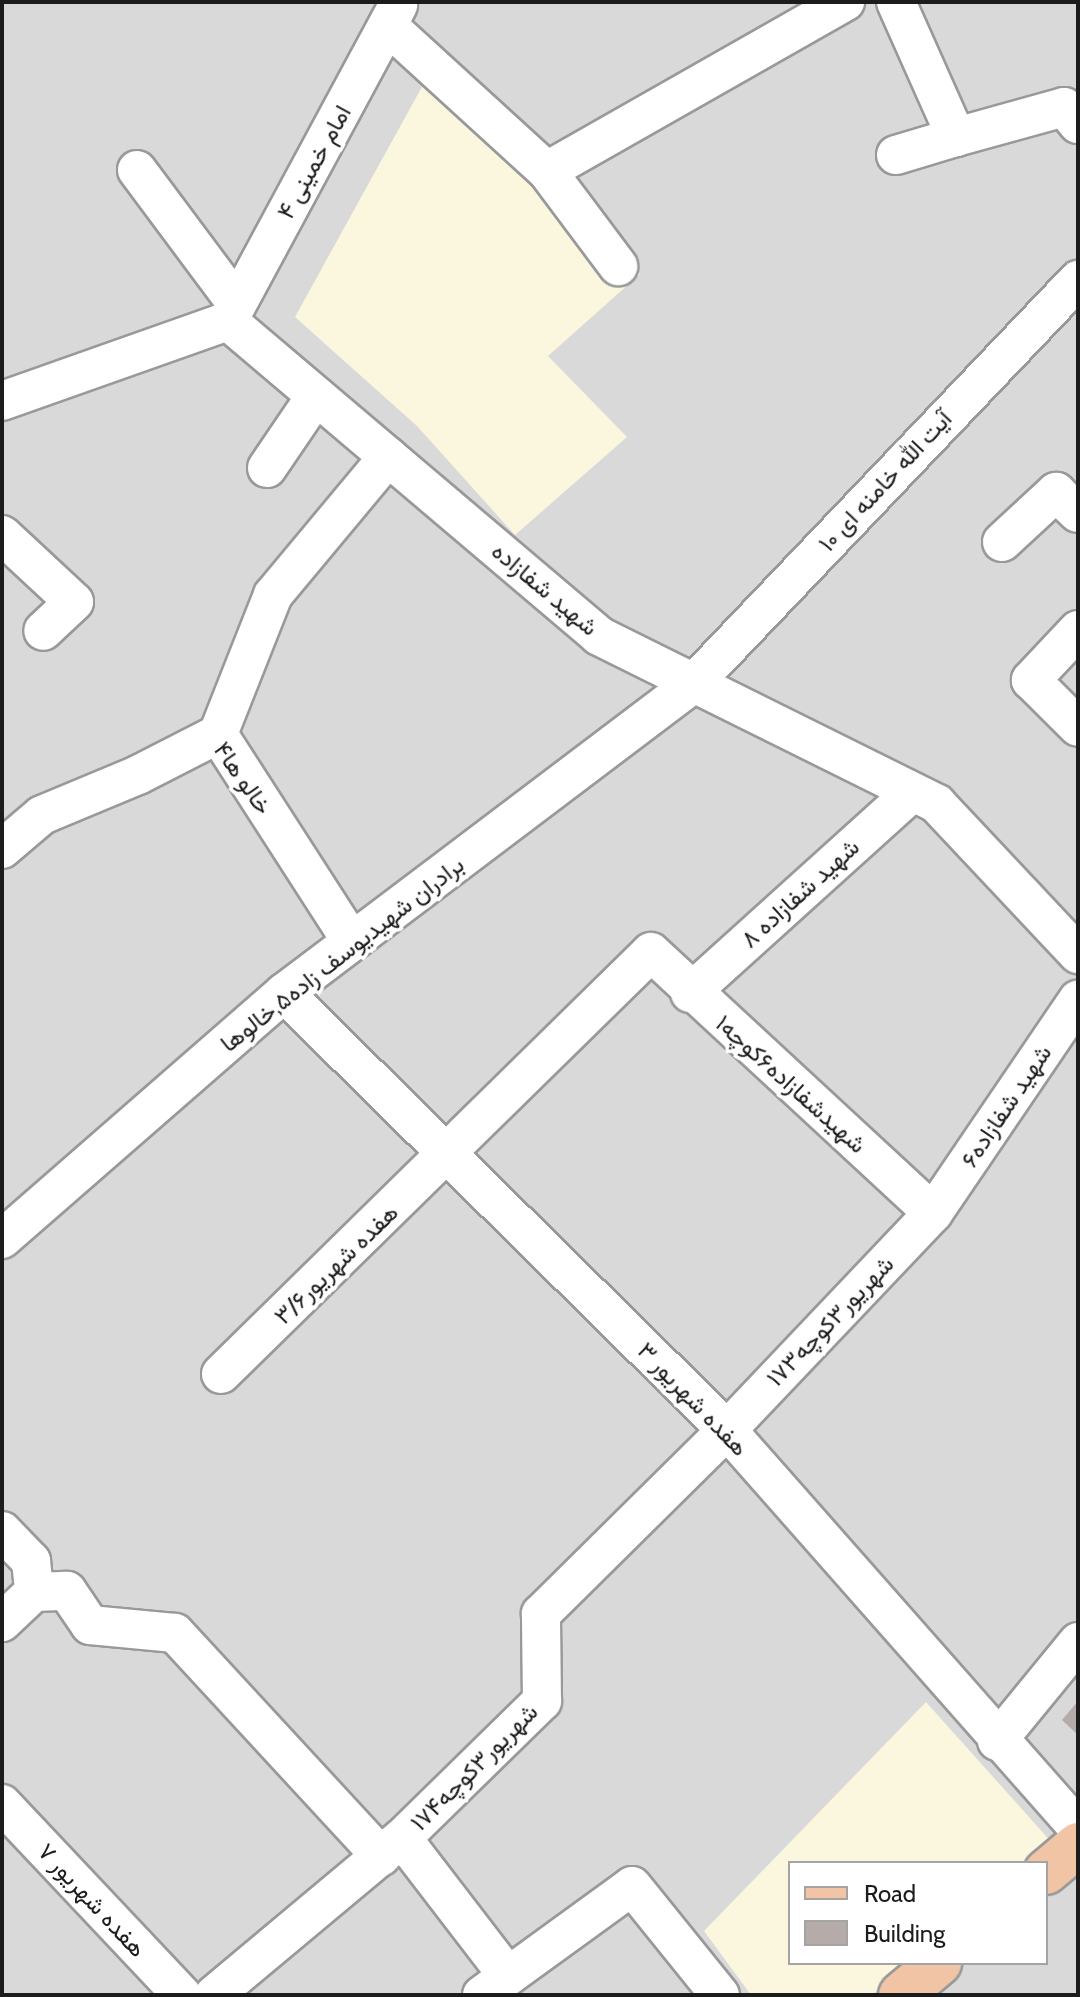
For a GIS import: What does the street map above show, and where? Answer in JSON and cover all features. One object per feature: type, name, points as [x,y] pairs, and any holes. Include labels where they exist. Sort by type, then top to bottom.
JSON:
[{"type":"main road","points":[[1048,1870],[1078,1845]]},
{"type":"main road","points":[[901,1995],[937,1965]]},
{"type":"street","points":[[547,171],[845,2]]},
{"type":"street","points":[[896,2],[956,137]]},
{"type":"street","points":[[394,14],[547,171],[618,266]]},
{"type":"street","name":"امام خمینی ۴","points":[[232,312],[394,14]]},
{"type":"street","points":[[896,155],[1064,107],[1078,124]]},
{"type":"street","name":"شهید شفازاده","points":[[137,170],[232,312],[316,396],[599,636],[937,804],[1078,954]]},
{"type":"street","name":"آیت الله خامنه ای ۱۰","points":[[694,683],[1078,280]]},
{"type":"street","points":[[2,401],[232,312]]},
{"type":"street","points":[[267,468],[316,396]]},
{"type":"street","points":[[218,734],[273,595],[388,457]]},
{"type":"street","points":[[1002,542],[1056,492],[1078,513]]},
{"type":"street","points":[[2,535],[74,602],[43,631]]},
{"type":"street","points":[[1078,630],[1031,680],[1078,727]]},
{"type":"street","name":"برادران شهیدیوسف زاده۵,خالوها","points":[[2,1239],[284,993],[694,683]]},
{"type":"street","name":"خالو ها۴","points":[[2,849],[42,815],[138,775],[218,734],[352,942]]},
{"type":"street","name":"شهید شفازاده ۸","points":[[690,993],[911,793]]},
{"type":"street","name":"شهیدشفازاده۶کوچه۱","points":[[651,952],[690,993],[933,1213]]},
{"type":"street","name":"هفده شهریور۳/۶","points":[[221,1374],[450,1153],[651,952]]},
{"type":"street","name":"هفده شهریور ۳","points":[[284,993],[450,1153],[727,1430],[997,1741],[1078,1828]]},
{"type":"street","name":"شهید شفازاده۶","points":[[933,1213],[1078,1000]]},
{"type":"street","name":"۱۷شهریور۳کوچه۳","points":[[727,1430],[933,1213]]},
{"type":"street","name":"۱۷شهریور۳کوچه۴","points":[[214,1995],[392,1847],[542,1701],[541,1614],[727,1430]]},
{"type":"street","points":[[2,1531],[31,1561],[34,1592]]},
{"type":"street","points":[[2,1622],[34,1592],[67,1591],[90,1625],[175,1633],[392,1847],[495,1986],[632,1886],[720,1995]]},
{"type":"street","points":[[997,1741],[1078,1642]]},
{"type":"street","name":"هفده شهریور ۷","points":[[2,1804],[182,1995]]},
{"type":"shaded area","points":[[2,2],[1078,2],[1078,1995],[2,1995]]},
{"type":"shaded area","points":[[439,56],[527,128],[640,274],[548,356],[627,437],[515,535],[417,426],[295,317]]},
{"type":"shaded area","points":[[926,1702],[1054,1845],[1034,1861],[788,1861],[788,1965],[909,1965],[872,1995],[751,1995],[704,1931]]},
{"type":"building","points":[[1078,1701],[1078,1735],[1062,1720]]}]
